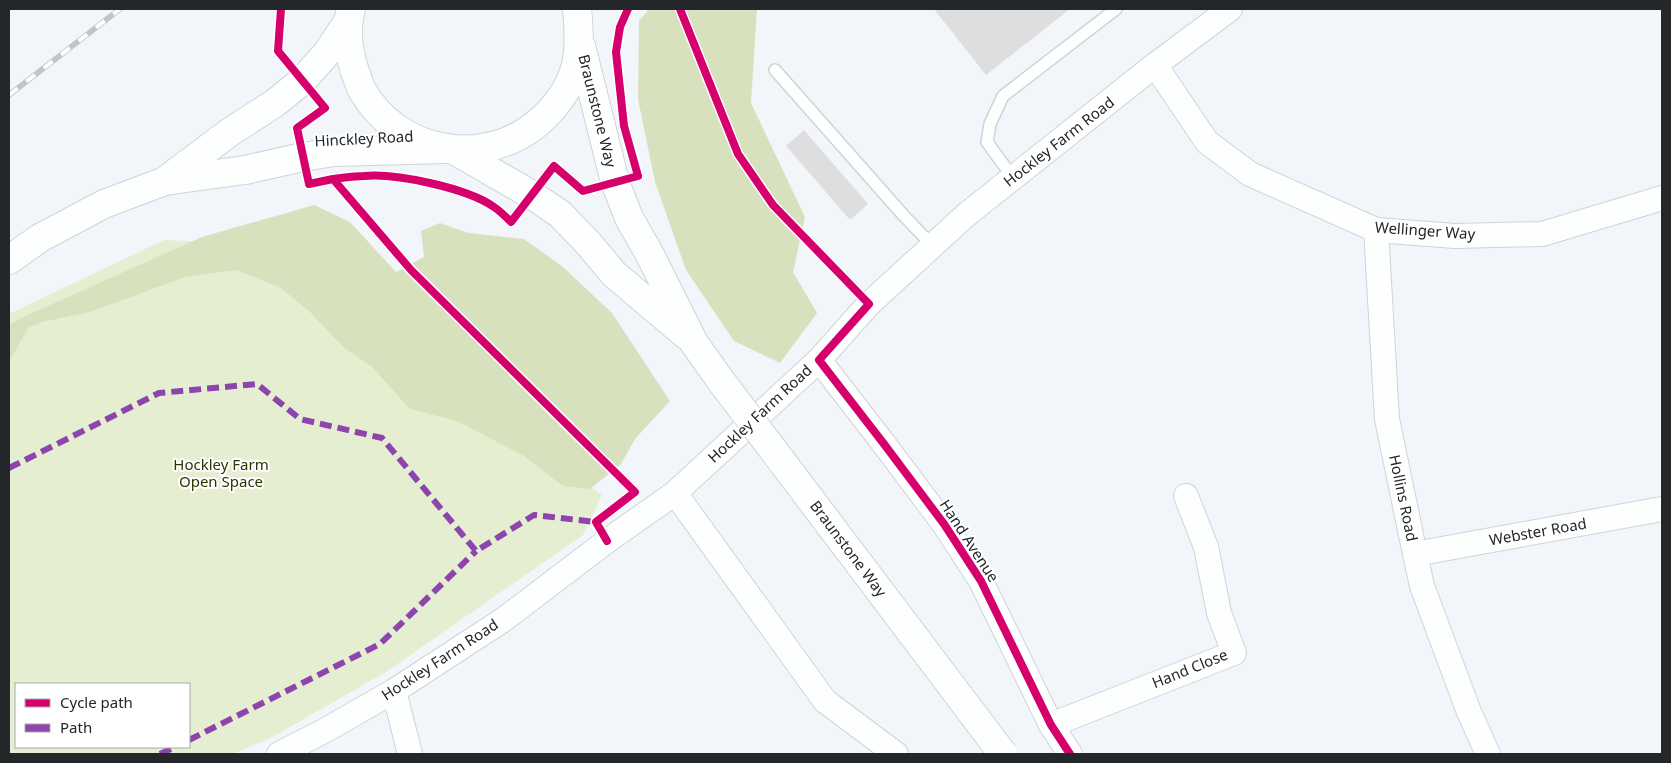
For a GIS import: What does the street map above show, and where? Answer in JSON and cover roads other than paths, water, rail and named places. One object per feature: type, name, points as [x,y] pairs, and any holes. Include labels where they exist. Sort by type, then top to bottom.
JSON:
[{"type":"main road","points":[[577,9],[580,39]]},
{"type":"main road","points":[[350,13],[350,56],[362,90],[384,119],[413,139],[451,150],[480,150],[506,143],[529,130],[549,113],[565,92],[575,67],[580,39],[593,9]]},
{"type":"main road","name":"Hinckley Road","points":[[165,181],[230,132],[275,103],[302,81],[327,53],[350,13]]},
{"type":"main road","name":"Braunstone Way","points":[[580,39],[614,182],[629,218],[649,253],[694,343],[1003,754]]},
{"type":"main road","name":"Braunstone Way","points":[[451,150],[546,204],[560,214],[614,274],[694,343]]},
{"type":"main road","name":"Hinckley Road","points":[[9,260],[40,238],[104,204],[165,181],[245,170],[334,152],[451,150]]},
{"type":"street","name":"Hockley Farm Road","points":[[279,754],[394,691],[503,620],[607,541],[675,493],[819,360],[869,304],[966,216],[1155,65],[1230,9]]},
{"type":"street","name":"Wellinger Way","points":[[1155,65],[1208,142],[1250,174],[1376,230],[1455,236],[1542,234],[1662,198]]},
{"type":"street","name":"Hollins Road","points":[[1376,230],[1387,419],[1415,554],[1422,586],[1469,712],[1488,754]]},
{"type":"street","name":"Hand Avenue","points":[[819,360],[944,524],[981,581],[1051,724],[1070,754]]},
{"type":"street","points":[[675,493],[825,701],[896,754]]},
{"type":"street","name":"Hand Close","points":[[1051,724],[1234,653],[1219,614],[1206,546],[1186,496]]},
{"type":"street","name":"Webster Road","points":[[1415,554],[1662,509]]},
{"type":"street","points":[[394,691],[410,754]]},
{"type":"lane","points":[[1013,178],[987,142],[990,124],[1003,96],[1116,9]]},
{"type":"lane","points":[[775,70],[904,216],[933,246]]},
{"type":"railway","points":[[9,95],[120,9]]},
{"type":"park label","name":"Hockley Farm Open Space","points":[[221,474]]}]
